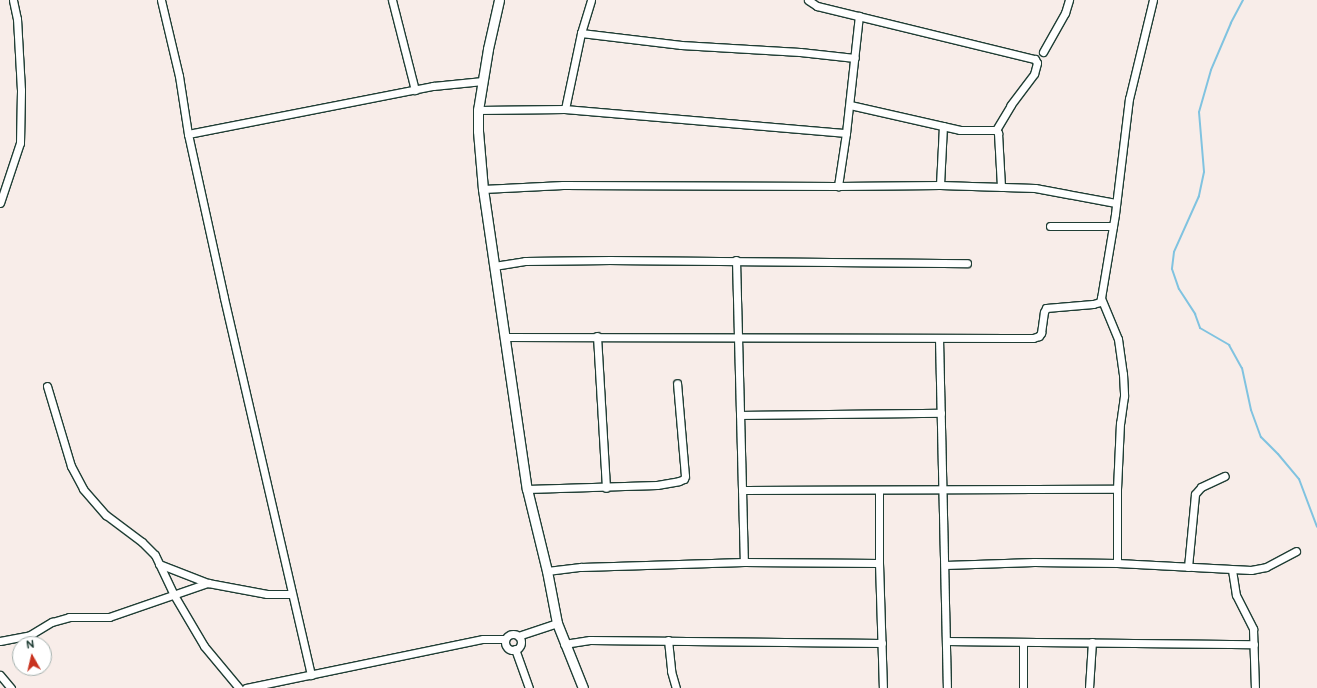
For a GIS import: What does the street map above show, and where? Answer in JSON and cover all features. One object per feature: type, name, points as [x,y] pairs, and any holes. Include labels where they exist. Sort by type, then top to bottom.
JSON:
[{"type":"street","points":[[0,203],[20,143],[21,90],[17,19],[13,0]]},
{"type":"street","points":[[160,0],[179,76],[188,134],[311,675]]},
{"type":"street","points":[[392,0],[415,90]]},
{"type":"street","points":[[499,0],[488,49],[478,110],[478,131],[483,189],[527,489],[548,571],[557,623],[582,688]]},
{"type":"street","points":[[564,109],[581,33],[591,0]]},
{"type":"street","points":[[808,0],[817,6],[1035,59],[1037,62],[1034,74],[1011,105],[996,130]]},
{"type":"street","points":[[1043,52],[1065,13],[1069,0]]},
{"type":"street","points":[[505,337],[1033,338],[1039,336],[1042,333],[1044,312],[1046,308],[1093,304],[1100,302],[1113,226],[1129,99],[1153,0]]},
{"type":"street","points":[[838,186],[850,105],[859,16]]},
{"type":"street","points":[[581,33],[681,45],[800,52],[855,58]]},
{"type":"street","points":[[188,134],[415,90],[483,81]]},
{"type":"street","points":[[850,105],[960,130],[996,130]]},
{"type":"street","points":[[478,110],[564,109],[846,133]]},
{"type":"street","points":[[940,185],[943,126]]},
{"type":"street","points":[[996,130],[998,133],[1001,187]]},
{"type":"street","points":[[483,189],[563,185],[940,185],[1035,188],[1116,203]]},
{"type":"street","points":[[1050,226],[1113,226]]},
{"type":"street","points":[[494,266],[525,261],[736,260],[967,263]]},
{"type":"street","points":[[736,260],[744,562]]},
{"type":"street","points":[[1101,298],[1118,340],[1123,374],[1124,396],[1120,423],[1117,490],[1117,563]]},
{"type":"street","points":[[598,336],[606,488]]},
{"type":"street","points":[[939,338],[947,688]]},
{"type":"street","points":[[527,489],[606,488],[657,485],[684,479],[686,476],[677,383]]},
{"type":"street","points":[[47,386],[71,466],[83,489],[106,515],[142,542],[155,555],[174,594],[204,646],[239,688]]},
{"type":"street","points":[[740,415],[941,413]]},
{"type":"street","points":[[1188,567],[1195,494],[1201,487],[1225,476]]},
{"type":"street","points":[[742,490],[1117,490]]},
{"type":"street","points":[[879,490],[879,564],[883,688]]},
{"type":"street","points":[[945,565],[1034,562],[1117,563],[1251,570],[1266,567],[1296,550]]},
{"type":"street","points":[[548,571],[581,567],[744,562],[879,564]]},
{"type":"street","points":[[159,564],[208,583],[267,594],[292,594]]},
{"type":"street","points":[[1232,570],[1236,595],[1253,629],[1255,688]]},
{"type":"street","points":[[0,641],[30,634],[52,622],[69,617],[109,617],[208,583]]},
{"type":"street","points":[[246,688],[483,639],[505,639],[511,634],[518,636],[557,623]]},
{"type":"street","points":[[515,649],[520,644],[518,636]]},
{"type":"street","points":[[505,639],[506,646],[510,649],[515,649]]},
{"type":"street","points":[[564,644],[590,640],[882,643]]},
{"type":"street","points":[[668,640],[671,671],[676,688]]},
{"type":"street","points":[[946,641],[1254,644]]},
{"type":"street","points":[[1023,642],[1023,688]]},
{"type":"street","points":[[1090,688],[1092,642]]},
{"type":"street","points":[[515,649],[529,688]]},
{"type":"street","points":[[0,675],[11,688]]},
{"type":"waterway","points":[[1243,0],[1231,23],[1211,70],[1199,112],[1204,172],[1199,196],[1174,252],[1172,269],[1179,289],[1195,314],[1200,328],[1229,345],[1242,368],[1251,410],[1261,437],[1278,454],[1299,479],[1317,527]]}]
